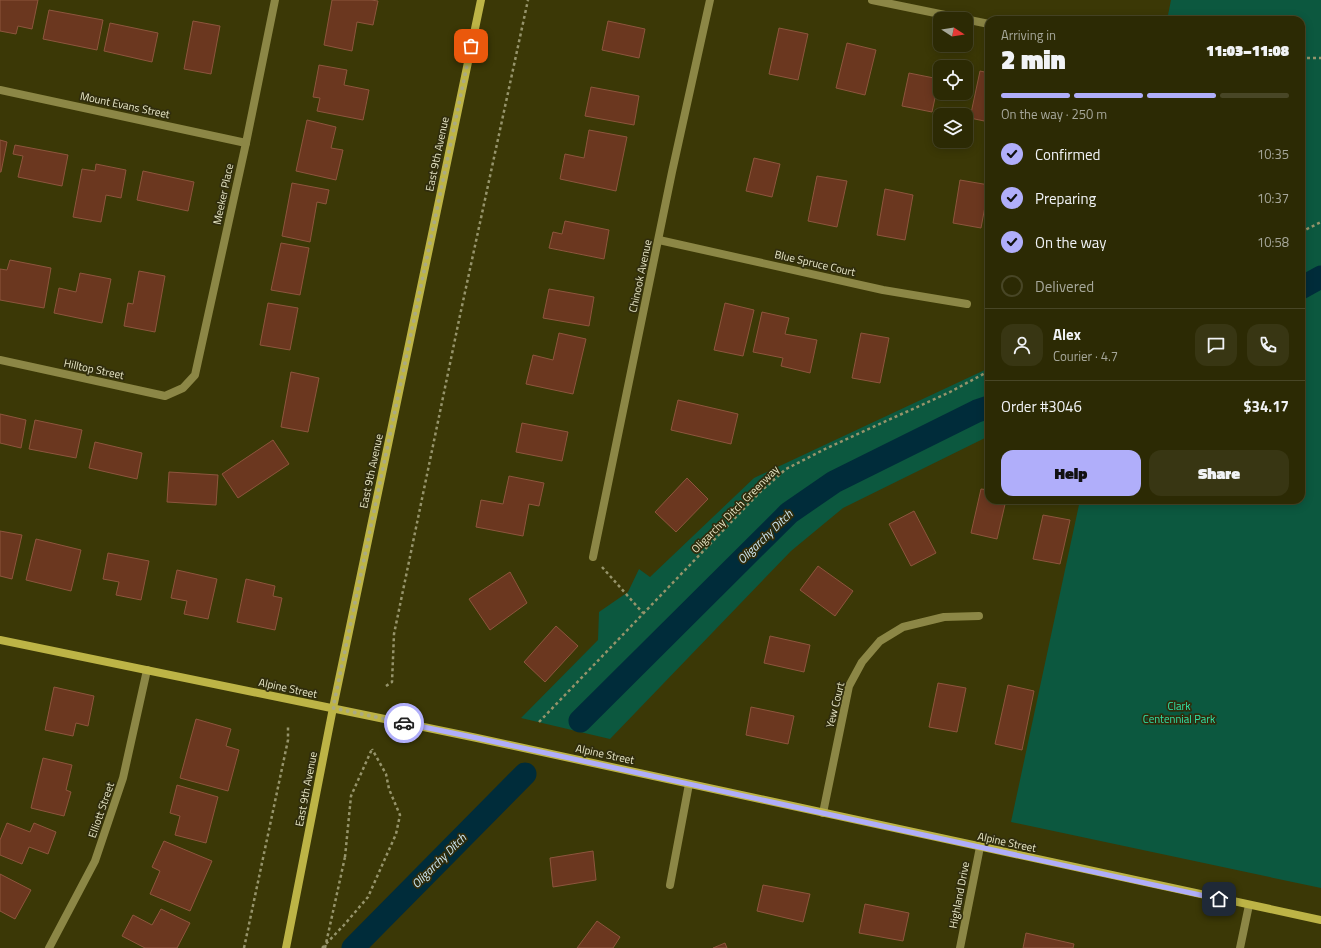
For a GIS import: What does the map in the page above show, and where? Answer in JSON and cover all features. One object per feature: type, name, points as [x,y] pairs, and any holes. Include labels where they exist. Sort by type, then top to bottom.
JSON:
[{"type":"street","name":"Meeker Place","points":[[183,388],[195,375],[246,143],[275,0]]},
{"type":"street","name":"East 9th Avenue","points":[[287,946],[333,708],[481,0]]},
{"type":"street","name":"Chinook Avenue","points":[[593,557],[672,172],[710,0]]},
{"type":"street","points":[[872,0],[985,23]]},
{"type":"street","name":"Mount Evans Street","points":[[0,90],[246,143]]},
{"type":"street","name":"Blue Spruce Court","points":[[659,240],[882,290],[967,304]]},
{"type":"street","name":"Hilltop Street","points":[[0,360],[166,396],[183,388]]},
{"type":"street","name":"Yew Court","points":[[823,812],[849,686],[862,662],[880,641],[903,627],[944,617],[979,616]]},
{"type":"street","name":"Alpine Street","points":[[0,640],[477,738],[1321,920]]},
{"type":"street","name":"Elliott Street","points":[[50,948],[95,861],[123,778],[147,670]]},
{"type":"street","points":[[670,885],[689,784]]},
{"type":"street","name":"Highland Drive","points":[[960,948],[980,847]]},
{"type":"street","points":[[1240,948],[1249,905]]},
{"type":"path","points":[[386,686],[392,682],[394,634],[459,320],[528,0]]},
{"type":"path","points":[[1305,58],[1321,58]]},
{"type":"path","points":[[1305,230],[1321,222]]},
{"type":"path","name":"Oligarchy Ditch Greenway","points":[[538,722],[760,492],[786,469],[827,448],[950,392],[985,373]]},
{"type":"path","points":[[593,557],[643,613]]},
{"type":"path","points":[[244,948],[288,740],[288,727]]},
{"type":"path","points":[[372,748],[386,774],[389,789],[400,815],[396,834],[368,898],[324,948],[345,857],[351,796],[372,748]]},
{"type":"green space","name":"Clark Centennial Park","points":[[1171,0],[1321,0],[1321,888],[1011,822],[1079,504],[1305,504],[1305,16],[1168,16]]},
{"type":"green space","points":[[985,370],[985,438],[843,508],[791,551],[610,739],[521,718],[598,640],[599,612],[628,592],[639,569],[650,577],[754,478]]},
{"type":"building","points":[[0,0],[38,0],[32,29],[18,26],[16,34],[0,31]]},
{"type":"building","points":[[332,0],[378,1],[373,25],[357,22],[352,51],[324,45]]},
{"type":"building","points":[[49,10],[103,20],[97,50],[43,39]]},
{"type":"building","points":[[193,21],[220,26],[211,74],[184,69]]},
{"type":"building","points":[[608,21],[645,29],[639,58],[602,50]]},
{"type":"building","points":[[110,23],[158,33],[152,62],[104,51]]},
{"type":"building","points":[[779,28],[808,34],[798,80],[769,74]]},
{"type":"building","points":[[847,43],[876,50],[865,95],[836,88]]},
{"type":"building","points":[[319,65],[347,70],[344,85],[369,90],[363,120],[317,111],[320,98],[313,97]]},
{"type":"building","points":[[980,71],[985,72],[985,121],[973,119],[972,108]]},
{"type":"building","points":[[909,73],[933,78],[933,100],[935,100],[932,112],[902,106]]},
{"type":"building","points":[[591,87],[639,96],[634,125],[585,116]]},
{"type":"building","points":[[307,120],[336,127],[331,148],[343,150],[336,180],[296,171]]},
{"type":"building","points":[[589,130],[627,137],[616,191],[560,179],[565,154],[584,158]]},
{"type":"building","points":[[0,140],[7,142],[1,172],[0,172]]},
{"type":"building","points":[[15,145],[68,155],[62,186],[18,177],[23,156],[13,154]]},
{"type":"building","points":[[754,158],[780,164],[772,197],[746,191]]},
{"type":"building","points":[[96,164],[126,170],[121,198],[106,195],[101,222],[73,217],[82,169],[95,171]]},
{"type":"building","points":[[143,171],[194,182],[188,211],[137,200]]},
{"type":"building","points":[[817,176],[847,181],[837,227],[808,221]]},
{"type":"building","points":[[960,180],[985,184],[985,206],[981,228],[953,223]]},
{"type":"building","points":[[292,183],[329,190],[326,204],[317,202],[310,242],[282,236]]},
{"type":"building","points":[[885,189],[913,195],[905,240],[877,235]]},
{"type":"building","points":[[565,221],[609,230],[604,259],[549,248],[553,232],[562,234]]},
{"type":"building","points":[[281,243],[309,248],[300,295],[271,290]]},
{"type":"building","points":[[10,260],[51,268],[44,308],[0,300],[0,269],[7,270]]},
{"type":"building","points":[[139,271],[165,276],[155,332],[124,326],[128,303],[133,304]]},
{"type":"building","points":[[80,273],[111,279],[102,323],[54,313],[59,288],[76,292]]},
{"type":"building","points":[[549,289],[594,297],[589,326],[543,318]]},
{"type":"building","points":[[268,303],[298,308],[290,350],[260,345]]},
{"type":"building","points":[[725,303],[754,310],[743,356],[714,350]]},
{"type":"building","points":[[762,312],[789,318],[785,334],[817,340],[810,373],[781,366],[783,358],[753,352]]},
{"type":"building","points":[[559,333],[586,339],[573,394],[526,384],[533,355],[553,360]]},
{"type":"building","points":[[861,333],[889,338],[880,383],[852,378]]},
{"type":"building","points":[[291,372],[319,378],[308,432],[281,427]]},
{"type":"building","points":[[678,400],[738,414],[731,444],[671,430]]},
{"type":"building","points":[[0,414],[26,420],[21,448],[0,443]]},
{"type":"building","points":[[35,420],[82,430],[76,458],[29,449]]},
{"type":"building","points":[[522,423],[568,432],[562,461],[516,452]]},
{"type":"building","points":[[273,440],[289,464],[238,498],[222,474]]},
{"type":"building","points":[[95,442],[142,453],[137,479],[89,468]]},
{"type":"building","points":[[169,472],[218,475],[216,505],[167,502]]},
{"type":"building","points":[[509,476],[544,483],[539,506],[529,504],[523,536],[476,527],[481,500],[503,504]]},
{"type":"building","points":[[687,478],[708,499],[676,532],[655,512]]},
{"type":"building","points":[[981,489],[985,490],[985,504],[1005,504],[997,539],[971,533]]},
{"type":"building","points":[[914,511],[936,553],[911,566],[889,524]]},
{"type":"building","points":[[1043,515],[1070,520],[1060,564],[1033,559]]},
{"type":"building","points":[[0,531],[22,535],[12,579],[0,576]]},
{"type":"building","points":[[36,539],[81,550],[71,591],[26,580]]},
{"type":"building","points":[[108,553],[149,561],[141,600],[116,595],[119,582],[103,579]]},
{"type":"building","points":[[818,566],[853,591],[835,616],[800,590]]},
{"type":"building","points":[[177,570],[217,579],[208,619],[184,614],[187,601],[171,598]]},
{"type":"building","points":[[510,572],[527,603],[490,630],[469,599]]},
{"type":"building","points":[[246,579],[275,586],[273,596],[282,598],[275,630],[237,622]]},
{"type":"building","points":[[556,626],[578,646],[545,682],[524,662]]},
{"type":"building","points":[[770,636],[810,645],[804,672],[764,663]]},
{"type":"building","points":[[938,683],[966,688],[957,732],[929,727]]},
{"type":"building","points":[[1008,685],[1034,691],[1022,750],[995,744]]},
{"type":"building","points":[[54,687],[94,696],[88,726],[76,723],[73,736],[45,730]]},
{"type":"building","points":[[751,707],[794,716],[788,744],[746,735]]},
{"type":"building","points":[[196,719],[231,729],[226,746],[239,750],[228,791],[180,778]]},
{"type":"building","points":[[43,758],[72,765],[66,790],[71,792],[64,816],[31,808]]},
{"type":"building","points":[[177,785],[218,797],[206,843],[175,835],[180,816],[170,813]]},
{"type":"building","points":[[7,823],[30,832],[34,823],[56,832],[48,854],[29,847],[22,864],[0,855],[0,840]]},
{"type":"building","points":[[164,841],[212,861],[190,911],[150,894],[160,871],[152,867]]},
{"type":"building","points":[[593,851],[596,880],[553,887],[550,858]]},
{"type":"building","points":[[0,874],[31,890],[15,919],[0,911]]},
{"type":"building","points":[[763,885],[810,894],[803,922],[757,911]]},
{"type":"building","points":[[865,904],[909,913],[903,941],[859,933]]},
{"type":"building","points":[[161,909],[190,923],[177,948],[145,948],[122,936],[133,915],[152,925]]},
{"type":"building","points":[[597,921],[620,937],[613,948],[577,948]]},
{"type":"building","points":[[1026,933],[1074,944],[1073,948],[1023,948]]},
{"type":"building","points":[[725,943],[727,948],[713,948]]},
{"type":"waterway","name":"Oligarchy Ditch","points":[[1305,286],[1321,277]]},
{"type":"waterway","name":"Oligarchy Ditch","points":[[580,721],[789,513],[834,482],[985,408]]},
{"type":"waterway","name":"Oligarchy Ditch","points":[[353,948],[525,774]]},
{"type":"way so far","points":[[404,723],[333,708],[471,46]]},
{"type":"route","points":[[404,723],[1219,899]]}]
